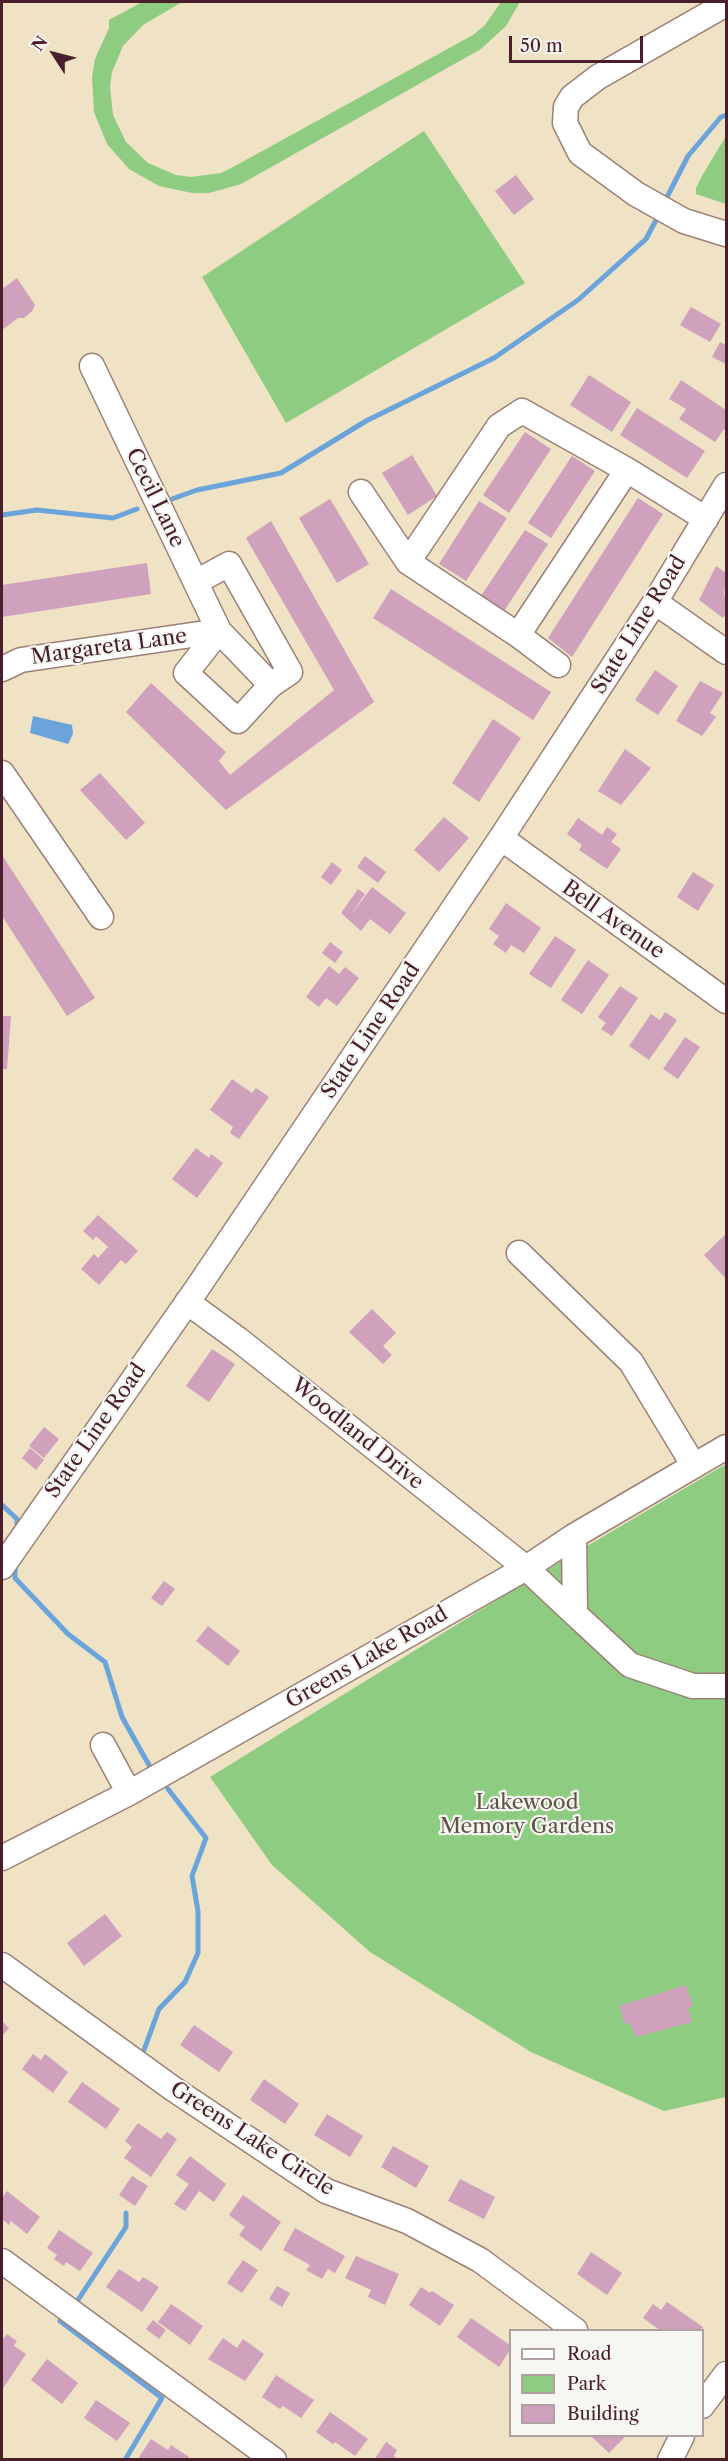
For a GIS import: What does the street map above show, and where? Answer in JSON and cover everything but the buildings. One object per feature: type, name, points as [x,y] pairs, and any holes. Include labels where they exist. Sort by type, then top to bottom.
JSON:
[{"type":"street","points":[[726,4],[598,76],[572,97],[566,107],[565,123],[580,153],[636,195],[684,221],[726,234]]},
{"type":"street","name":"Cecil Lane","points":[[92,366],[219,631],[271,685]]},
{"type":"street","points":[[408,562],[499,426],[522,411],[627,470],[706,519]]},
{"type":"street","points":[[518,635],[627,470]]},
{"type":"street","name":"State Line Road","points":[[2,1567],[187,1302],[501,838],[655,602],[726,486]]},
{"type":"street","points":[[361,492],[408,562],[518,635],[558,665]]},
{"type":"street","points":[[196,582],[229,564],[290,672],[271,685],[238,721],[186,673],[219,631]]},
{"type":"street","points":[[655,602],[726,652]]},
{"type":"street","name":"Margareta Lane","points":[[2,669],[21,660],[219,631]]},
{"type":"street","points":[[2,773],[101,917]]},
{"type":"street","name":"Bell Avenue","points":[[501,838],[726,1001]]},
{"type":"street","points":[[519,1253],[631,1362],[694,1466]]},
{"type":"street","name":"Woodland Drive","points":[[187,1302],[239,1340],[526,1568],[630,1665],[693,1686],[726,1686]]},
{"type":"street","name":"Greens Lake Road","points":[[2,1858],[129,1793],[526,1568],[574,1536],[726,1447]]},
{"type":"street","points":[[574,1536],[575,1614]]},
{"type":"street","points":[[104,1745],[129,1793]]},
{"type":"street","name":"Greens Lake Circle","points":[[2,1965],[172,2088],[326,2191],[407,2221],[480,2260],[572,2329]]},
{"type":"street","points":[[2,2261],[274,2460]]},
{"type":"street","points":[[704,2403],[726,2374]]},
{"type":"street","points":[[670,2460],[682,2437]]},
{"type":"green space","points":[[142,2],[182,2],[143,25],[123,46],[112,72],[110,87],[113,115],[126,142],[148,163],[176,175],[191,177],[221,173],[235,166],[473,35],[485,25],[501,2],[520,2],[506,26],[481,49],[241,184],[209,193],[192,193],[159,186],[129,169],[107,144],[94,112],[92,77],[95,59],[109,28],[109,20]]},
{"type":"green space","points":[[424,131],[525,283],[286,423],[202,277]]},
{"type":"green space","points":[[726,136],[726,204],[696,194],[696,188]]},
{"type":"green space","name":"Lakewood Memory Gardens","points":[[726,1464],[726,2097],[664,2111],[531,2052],[370,1952],[272,1865],[210,1777],[516,1588]]},
{"type":"water","points":[[33,716],[72,725],[73,734],[68,744],[30,733]]},
{"type":"waterway","points":[[665,201],[688,156],[721,117],[726,115]]},
{"type":"waterway","points":[[172,499],[197,490],[281,473],[366,421],[494,358],[578,300],[646,239],[655,222]]},
{"type":"waterway","points":[[2,515],[37,510],[113,518],[137,509]]},
{"type":"waterway","points":[[2,1505],[17,1519],[17,1524]]},
{"type":"waterway","points":[[15,1568],[15,1578],[68,1634],[105,1662],[122,1717],[149,1765]]},
{"type":"waterway","points":[[144,2050],[159,2009],[185,1982],[198,1953],[198,1911],[192,1876],[206,1838],[168,1789]]},
{"type":"waterway","points":[[76,2303],[126,2227],[126,2213]]},
{"type":"waterway","points":[[60,2321],[162,2398],[125,2460]]}]
